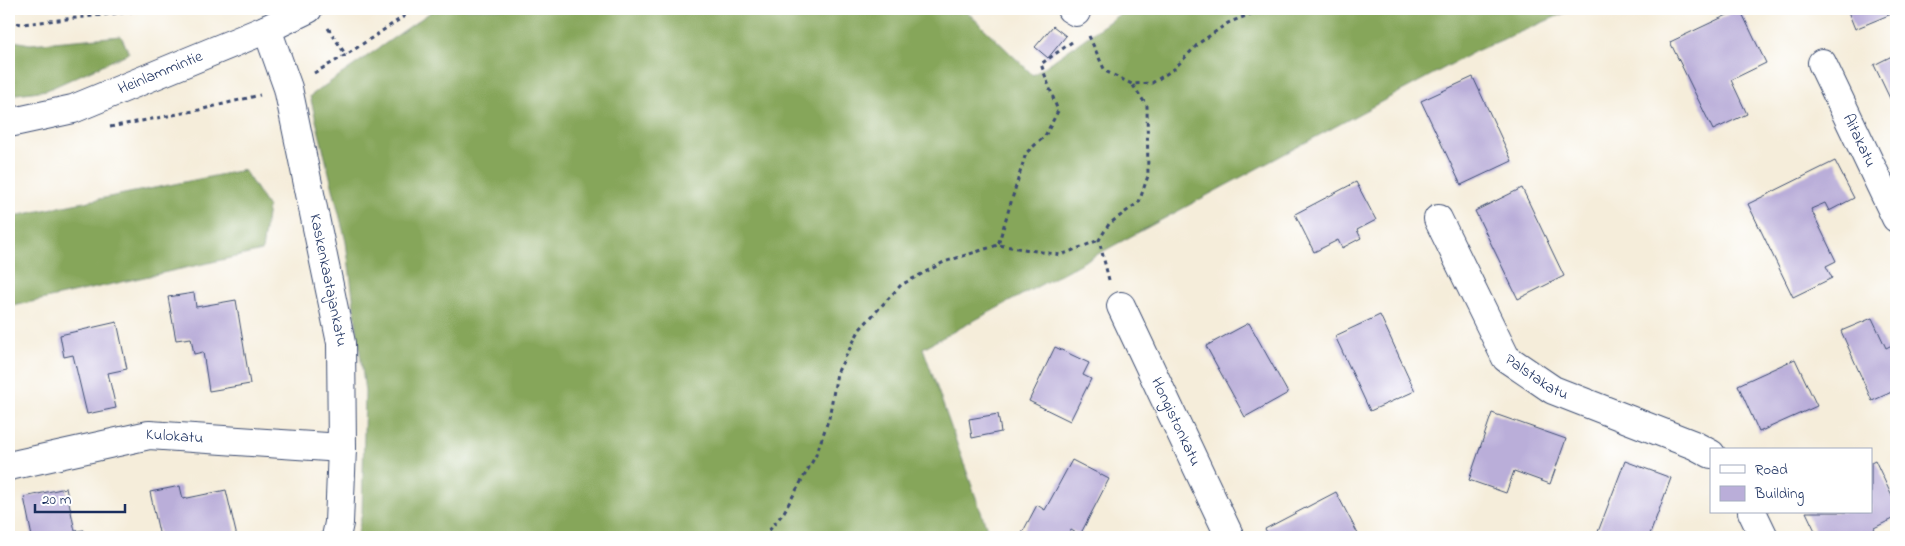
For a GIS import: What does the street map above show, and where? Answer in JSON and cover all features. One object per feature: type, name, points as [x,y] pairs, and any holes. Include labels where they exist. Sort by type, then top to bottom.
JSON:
[{"type":"street","name":"Heinlammintie","points":[[9,123],[73,109],[267,29],[317,16]]},
{"type":"street","name":"Kaskenkaatajankatu","points":[[267,29],[288,88],[341,343],[342,448],[339,523],[336,537]]},
{"type":"street","name":"Aitakatu","points":[[1822,64],[1896,218]]},
{"type":"street","name":"Palstakatu","points":[[1438,219],[1506,358],[1553,390],[1694,445],[1710,453]]},
{"type":"street","name":"Hongistonkatu","points":[[1121,306],[1230,537]]},
{"type":"street","name":"Kulokatu","points":[[9,466],[149,435],[342,448]]},
{"type":"street","points":[[1753,514],[1764,537]]},
{"type":"path","points":[[9,22],[23,24],[144,9]]},
{"type":"path","points":[[102,129],[200,110],[288,88],[346,55],[415,9]]},
{"type":"path","points":[[998,245],[1026,153],[1045,136],[1058,111],[1041,64],[1078,17],[1105,71],[1132,84],[1152,83],[1174,69],[1199,42],[1228,23],[1253,13],[1258,9]]},
{"type":"path","points":[[317,16],[346,55]]},
{"type":"path","points":[[764,537],[784,512],[816,455],[829,418],[837,373],[860,329],[901,285],[944,262],[998,245],[1061,255],[1099,240],[1109,224],[1139,202],[1148,176],[1147,106],[1132,84]]},
{"type":"path","points":[[1099,240],[1109,279],[1121,306]]},
{"type":"green space","points":[[435,9],[964,9],[1033,75],[1127,9],[1574,9],[1476,51],[923,348],[990,537],[357,537],[362,513],[365,392],[346,242],[310,96]]},
{"type":"green space","points":[[121,36],[129,53],[47,90],[9,95],[9,40],[30,44]]},
{"type":"green space","points":[[244,170],[268,207],[262,251],[9,307],[9,217]]},
{"type":"building","points":[[1740,9],[1766,63],[1731,80],[1747,114],[1713,130],[1670,42]]},
{"type":"building","points":[[1847,9],[1896,9],[1896,12],[1855,29]]},
{"type":"building","points":[[1053,26],[1066,36],[1048,58],[1035,47]]},
{"type":"building","points":[[1896,54],[1896,111],[1874,65]]},
{"type":"building","points":[[1473,77],[1512,161],[1461,185],[1421,101]]},
{"type":"building","points":[[1835,161],[1854,198],[1829,211],[1825,203],[1811,209],[1836,261],[1826,266],[1832,278],[1793,297],[1748,204]]},
{"type":"building","points":[[1356,182],[1376,220],[1357,230],[1361,238],[1342,248],[1338,240],[1314,252],[1295,214]]},
{"type":"building","points":[[1522,188],[1564,276],[1518,299],[1475,211]]},
{"type":"building","points":[[194,293],[196,307],[236,300],[250,384],[209,391],[203,352],[194,354],[191,338],[176,340],[168,297]]},
{"type":"building","points":[[1380,315],[1415,391],[1370,411],[1335,336]]},
{"type":"building","points":[[1872,318],[1886,348],[1896,343],[1896,390],[1872,401],[1841,331]]},
{"type":"building","points":[[117,322],[127,369],[108,373],[116,408],[87,414],[73,355],[64,357],[60,335]]},
{"type":"building","points":[[1249,323],[1288,393],[1245,417],[1206,346]]},
{"type":"building","points":[[1055,347],[1089,363],[1083,375],[1091,379],[1070,421],[1029,401]]},
{"type":"building","points":[[1795,359],[1817,406],[1759,432],[1738,385]]},
{"type":"building","points":[[1492,413],[1566,439],[1550,484],[1514,471],[1506,493],[1469,480]]},
{"type":"building","points":[[998,414],[1001,432],[972,438],[969,419]]},
{"type":"building","points":[[1072,460],[1109,479],[1080,535],[1071,530],[1067,537],[1020,537],[1037,505],[1045,510]]},
{"type":"building","points":[[1875,460],[1896,505],[1896,517],[1874,528],[1879,537],[1818,537],[1807,514],[1872,514],[1872,462]]},
{"type":"building","points":[[1625,461],[1671,478],[1649,537],[1596,537]]},
{"type":"building","points":[[180,486],[183,499],[226,490],[237,537],[160,537],[150,492]]},
{"type":"building","points":[[66,488],[75,531],[84,530],[85,537],[32,537],[24,497]]},
{"type":"building","points":[[1336,492],[1358,534],[1352,537],[1270,537],[1265,529]]}]
